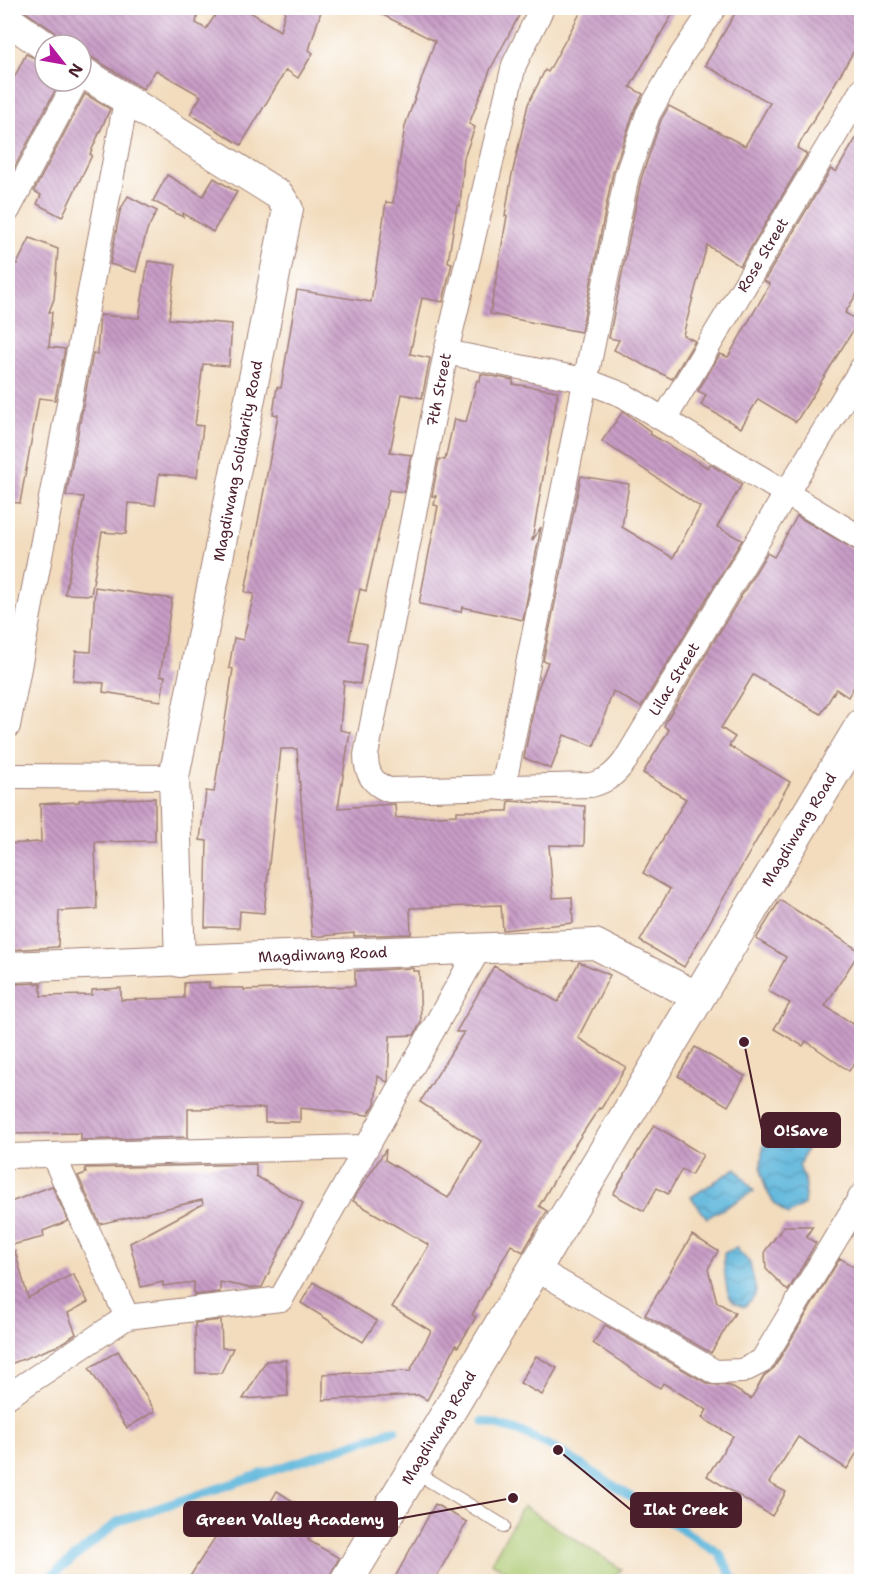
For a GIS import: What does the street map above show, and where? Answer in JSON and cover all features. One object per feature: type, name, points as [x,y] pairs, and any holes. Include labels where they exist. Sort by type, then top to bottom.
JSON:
[{"type":"main road","name":"Magdiwang Road","points":[[346,1581],[861,725]]},
{"type":"street","name":"7th Street","points":[[372,779],[366,769],[366,755],[446,352],[514,65],[542,8]]},
{"type":"street","points":[[503,788],[627,176],[648,114],[682,53],[714,8]]},
{"type":"street","points":[[8,20],[33,38]]},
{"type":"street","name":"Magdiwang Solidarity Road","points":[[93,79],[279,195],[288,209],[174,777],[180,962]]},
{"type":"street","name":"Rose Street","points":[[665,418],[861,90]]},
{"type":"street","points":[[8,210],[70,93]]},
{"type":"street","points":[[8,726],[126,101]]},
{"type":"street","points":[[446,352],[584,380],[623,395],[665,418],[861,539]]},
{"type":"street","name":"Lilac Street","points":[[372,779],[379,787],[389,790],[503,788],[591,785],[604,782],[614,774],[625,761],[861,368]]},
{"type":"street","points":[[8,776],[174,777]]},
{"type":"street","name":"Magdiwang Road","points":[[8,967],[595,944],[696,996]]},
{"type":"street","points":[[8,1396],[127,1317],[281,1299],[364,1148],[478,950]]},
{"type":"street","points":[[8,1156],[364,1148]]},
{"type":"street","points":[[53,1155],[127,1317]]},
{"type":"street","points":[[535,1268],[715,1372],[742,1371],[762,1361],[860,1200]]},
{"type":"lane","points":[[413,1470],[504,1526]]},
{"type":"green space","points":[[523,1506],[621,1569],[612,1581],[523,1581],[491,1562]]},
{"type":"water","points":[[775,1121],[802,1130],[807,1147],[799,1165],[806,1185],[804,1205],[788,1215],[777,1206],[770,1195],[764,1184],[762,1171],[761,1159],[764,1146]]},
{"type":"water","points":[[736,1168],[754,1191],[707,1218],[691,1197]]},
{"type":"water","points":[[736,1248],[750,1263],[756,1291],[755,1296],[744,1307],[729,1297],[725,1278],[724,1253]]},
{"type":"building","points":[[20,8],[199,8],[196,23],[206,29],[220,8],[244,8],[280,31],[286,8],[322,8],[309,50],[313,53],[298,78],[286,70],[241,145],[190,114],[201,96],[156,70],[143,89],[93,58],[93,33],[55,32]]},
{"type":"building","points":[[369,8],[523,8],[491,68],[469,124],[475,127],[464,158],[460,206],[457,206],[448,262],[452,263],[443,302],[422,298],[410,354],[430,358],[422,398],[402,394],[390,452],[411,455],[404,492],[389,490],[366,591],[360,589],[349,640],[367,643],[360,684],[344,681],[340,730],[350,732],[338,808],[395,804],[396,818],[457,815],[457,811],[508,811],[509,801],[585,806],[584,846],[549,845],[553,898],[572,897],[573,923],[503,930],[501,905],[410,908],[411,934],[354,936],[354,933],[312,937],[297,749],[281,749],[264,913],[240,911],[239,928],[205,927],[207,841],[200,840],[206,791],[214,792],[233,669],[229,668],[234,638],[243,640],[254,594],[245,592],[278,415],[273,414],[277,387],[281,388],[297,290],[371,302],[386,202],[393,203],[405,126],[435,41]]},
{"type":"building","points":[[583,8],[676,8],[630,87],[643,94],[635,109],[613,172],[581,332],[490,314],[511,179],[528,104],[545,70],[548,72]]},
{"type":"building","points":[[738,8],[861,8],[861,39],[797,148],[807,154],[740,266],[707,245],[683,335],[695,341],[672,379],[614,350],[619,340],[609,338],[641,179],[661,120],[669,106],[745,146],[770,103],[705,65]]},
{"type":"building","points":[[26,54],[33,57],[33,93],[54,93],[10,176],[8,90]]},
{"type":"building","points":[[85,94],[110,109],[90,154],[92,155],[62,217],[37,204],[41,195],[34,191]]},
{"type":"building","points":[[861,130],[861,287],[845,313],[859,321],[796,422],[758,399],[741,428],[701,405],[706,395],[698,391],[720,354],[728,357],[770,284],[764,281],[831,169],[836,172]]},
{"type":"building","points":[[167,175],[203,196],[214,178],[237,192],[213,232],[183,213],[183,217],[153,201]]},
{"type":"building","points":[[128,196],[157,211],[147,230],[136,272],[110,264],[120,211]]},
{"type":"building","points":[[30,238],[58,249],[54,299],[49,312],[52,312],[49,347],[65,349],[55,400],[39,398],[20,503],[8,502],[8,258],[17,264]]},
{"type":"building","points":[[148,261],[176,265],[169,319],[232,324],[229,366],[203,364],[195,425],[203,426],[197,477],[159,474],[155,505],[128,503],[126,534],[102,532],[91,595],[65,594],[84,497],[66,496],[93,353],[97,354],[100,315],[139,318]]},
{"type":"building","points":[[481,374],[513,380],[513,384],[558,391],[532,541],[541,527],[523,620],[462,607],[461,612],[419,604],[438,506],[434,505],[436,496],[432,496],[439,459],[445,460],[454,419],[466,422],[477,380],[480,381]]},
{"type":"building","points":[[623,411],[651,432],[650,434],[708,468],[710,464],[742,484],[717,527],[742,540],[641,707],[613,691],[594,746],[564,735],[551,769],[524,758],[537,691],[548,662],[543,661],[581,476],[629,484],[622,527],[673,558],[700,507],[602,441]]},
{"type":"building","points":[[797,516],[861,553],[861,674],[848,697],[836,689],[821,714],[753,675],[721,728],[735,737],[729,746],[790,782],[684,967],[640,941],[670,889],[643,873],[686,799],[643,773],[669,730],[664,726],[666,721],[767,553],[774,557]]},
{"type":"building","points":[[95,587],[172,599],[160,676],[165,676],[161,701],[103,692],[104,683],[73,681],[76,651],[91,652]]},
{"type":"building","points":[[155,798],[155,841],[95,842],[97,909],[59,911],[58,947],[8,950],[8,844],[41,842],[40,804],[79,802],[79,800]]},
{"type":"building","points":[[780,900],[860,951],[825,1006],[861,1029],[861,1053],[849,1071],[806,1041],[803,1046],[774,1029],[790,1003],[768,991],[786,957],[756,939]]},
{"type":"building","points":[[579,962],[610,975],[578,1038],[626,1067],[601,1109],[599,1108],[571,1151],[539,1206],[547,1211],[523,1252],[511,1245],[472,1315],[476,1317],[458,1347],[456,1345],[427,1400],[418,1395],[323,1400],[323,1374],[410,1371],[431,1331],[392,1307],[429,1245],[353,1201],[356,1195],[386,1149],[385,1160],[448,1198],[481,1141],[420,1102],[464,1032],[456,1032],[494,966],[558,1002]]},
{"type":"building","points":[[413,968],[413,971],[419,971],[421,1022],[414,1035],[390,1036],[388,1080],[387,1082],[378,1076],[375,1104],[368,1115],[300,1108],[300,1122],[265,1122],[265,1108],[188,1109],[188,1137],[81,1140],[81,1133],[8,1134],[8,1045],[12,1045],[11,984],[41,983],[41,996],[92,995],[92,990],[121,988],[121,1000],[184,998],[184,983],[209,982],[209,988],[244,988],[244,990],[355,986],[355,971]]},
{"type":"building","points":[[695,1047],[745,1076],[728,1106],[678,1076]]},
{"type":"building","points":[[654,1125],[703,1155],[691,1175],[682,1169],[668,1194],[657,1188],[644,1211],[613,1194]]},
{"type":"building","points":[[256,1164],[256,1176],[303,1203],[262,1287],[251,1288],[220,1282],[220,1292],[194,1295],[194,1282],[163,1286],[163,1282],[141,1287],[130,1243],[203,1204],[202,1200],[100,1224],[78,1176],[86,1173],[85,1168]]},
{"type":"building","points":[[52,1186],[68,1221],[43,1231],[44,1237],[8,1246],[8,1203]]},
{"type":"building","points":[[784,1226],[813,1226],[806,1237],[816,1243],[788,1291],[766,1269],[765,1251]]},
{"type":"building","points":[[692,1235],[718,1251],[708,1269],[717,1302],[735,1313],[711,1353],[645,1315]]},
{"type":"building","points":[[15,1251],[28,1298],[73,1274],[88,1302],[68,1313],[76,1334],[57,1346],[8,1365],[8,1252]]},
{"type":"building","points":[[840,1258],[861,1272],[861,1446],[847,1469],[798,1437],[769,1483],[786,1492],[772,1516],[707,1476],[733,1436],[702,1418],[707,1410],[663,1383],[660,1388],[593,1343],[605,1325],[708,1384],[730,1386],[751,1399],[764,1376],[774,1368]]},
{"type":"building","points":[[313,1282],[377,1321],[363,1342],[301,1303]]},
{"type":"building","points":[[221,1320],[222,1348],[233,1348],[221,1373],[196,1373],[195,1323]]},
{"type":"building","points":[[118,1351],[155,1411],[127,1428],[89,1368]]},
{"type":"building","points":[[536,1356],[557,1368],[542,1395],[520,1383]]},
{"type":"building","points":[[286,1360],[288,1396],[243,1399],[266,1361]]},
{"type":"building","points":[[277,1491],[321,1519],[308,1540],[339,1558],[327,1581],[187,1581],[221,1528],[225,1531],[242,1506],[261,1519]]},
{"type":"building","points":[[435,1504],[467,1522],[434,1581],[393,1581]]},
{"type":"waterway","points":[[483,1421],[521,1432],[558,1450],[720,1554],[735,1582]]},
{"type":"waterway","points":[[44,1582],[119,1521],[395,1430]]},
{"type":"place","name":"O!Save","points":[[744,1042]]},
{"type":"place","name":"Ilat Creek","points":[[558,1450]]},
{"type":"place","name":"Green Valley Academy","points":[[513,1498]]}]
